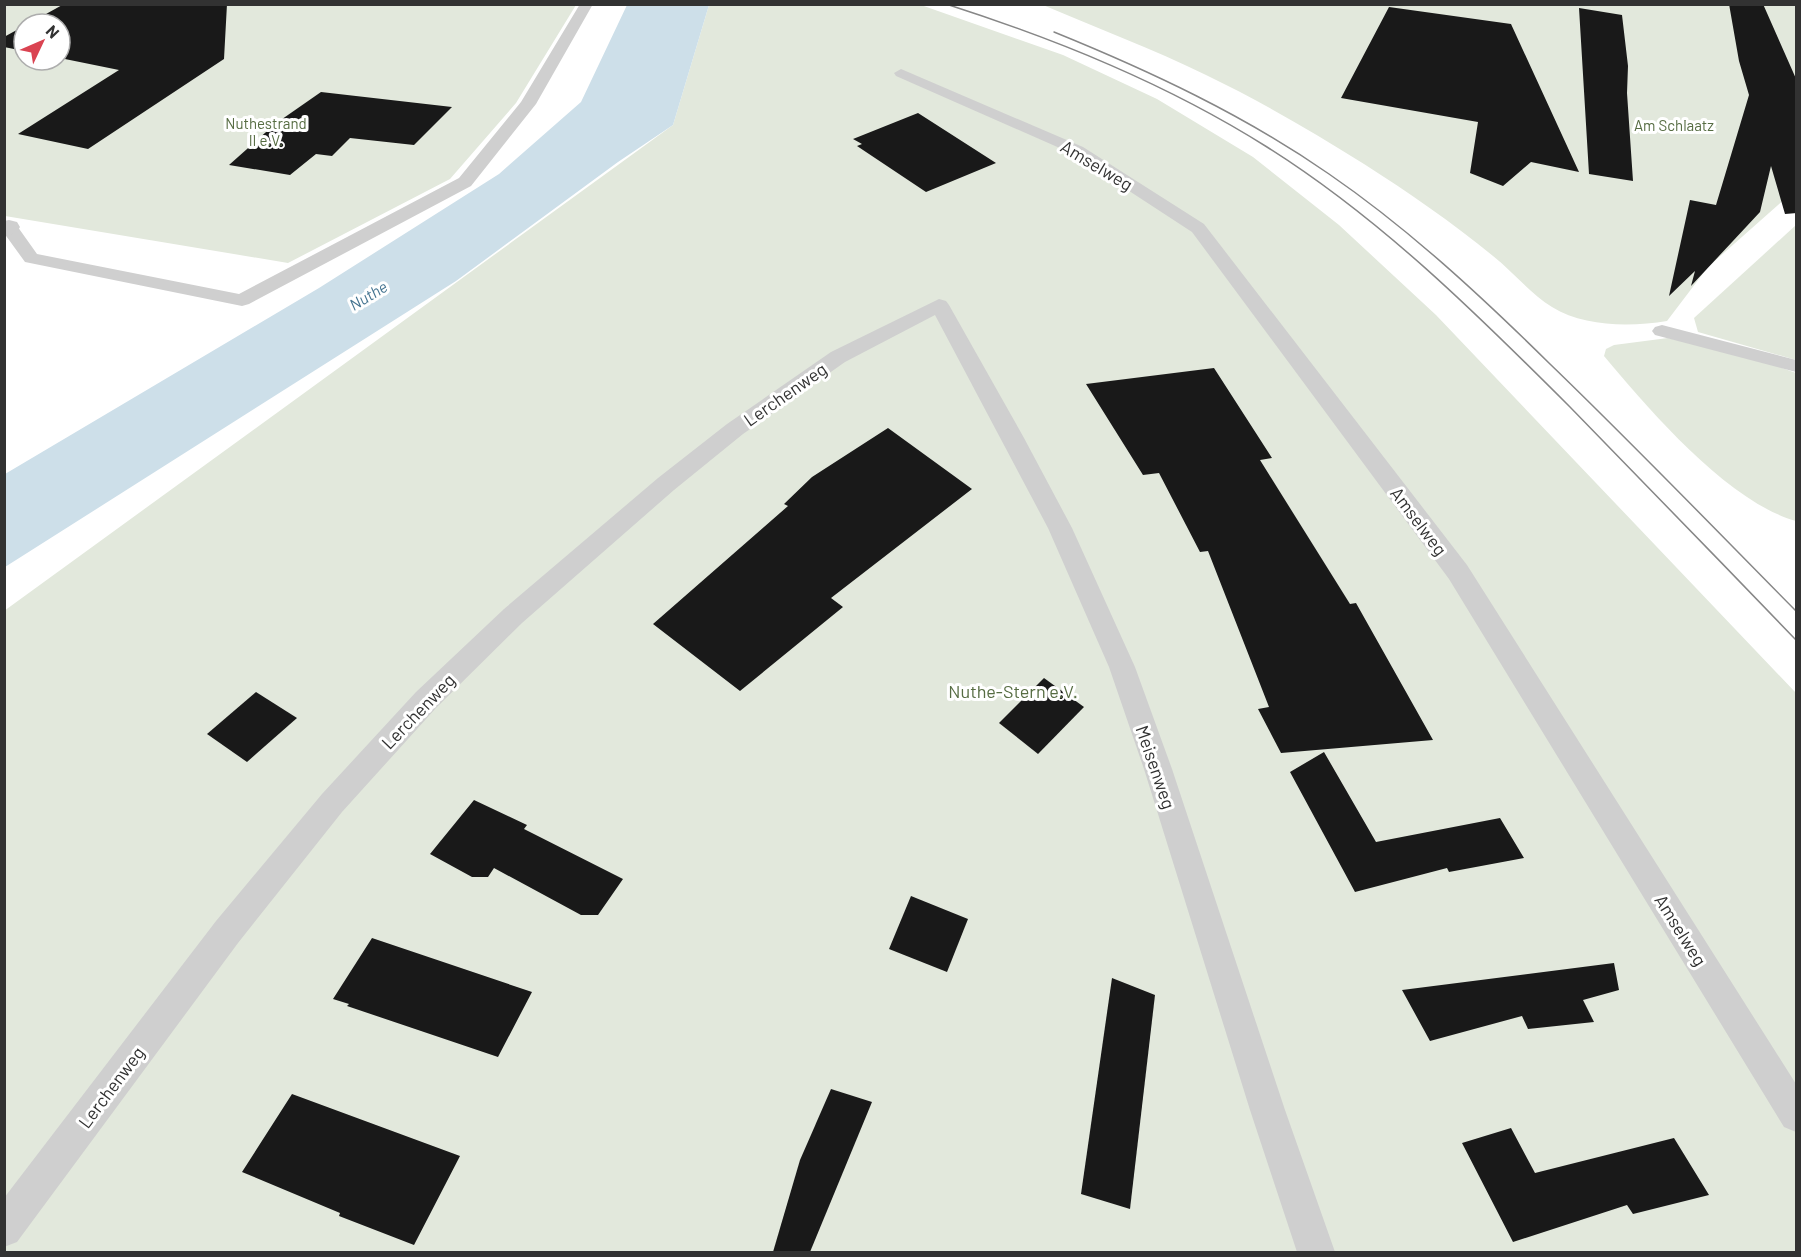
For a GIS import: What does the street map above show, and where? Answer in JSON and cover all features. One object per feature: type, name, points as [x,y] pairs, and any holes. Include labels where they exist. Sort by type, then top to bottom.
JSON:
[{"type":"lane","points":[[6,227],[31,258],[242,300],[465,182],[528,104],[587,4]]},
{"type":"lane","name":"Amselweg","points":[[901,73],[1077,150],[1198,228],[1458,572],[1797,1115]]},
{"type":"lane","name":"Lerchenweg","points":[[4,1230],[227,933],[332,803],[426,700],[513,616],[666,484],[735,429],[838,357],[891,327],[939,305]]},
{"type":"lane","name":"Meisenweg","points":[[939,305],[1004,420],[1080,567],[1122,669],[1172,812],[1316,1252]]},
{"type":"lane","points":[[1662,331],[1797,366]]},
{"type":"green space","name":"Nuthestrand II e.V.","points":[[4,5],[576,5],[516,103],[450,179],[288,263],[5,216]]},
{"type":"green space","name":"Nuthe-Stern e.V.","points":[[709,5],[921,5],[1063,55],[1157,99],[1253,157],[1339,225],[1436,315],[1796,693],[1796,1252],[5,1252],[4,611],[673,125]]},
{"type":"green space","name":"Am Schlaatz","points":[[1043,5],[1796,5],[1796,189],[1708,267],[1667,321],[1638,324],[1593,322],[1565,314],[1544,302],[1493,256],[1446,220],[1381,175],[1306,129],[1186,65]]},
{"type":"green space","points":[[1796,225],[1796,360],[1698,332],[1694,318]]},
{"type":"green space","points":[[1668,338],[1754,358],[1796,373],[1796,521],[1770,511],[1717,475],[1667,427],[1604,356],[1606,349],[1614,345]]},
{"type":"water","name":"Nuthe","points":[[627,5],[709,5],[673,125],[618,162],[456,281],[5,567],[5,474],[319,288],[499,174],[581,102]]},
{"type":"building","points":[[64,4],[227,4],[224,59],[88,149],[18,134],[119,70],[72,60],[72,12],[50,12]]},
{"type":"building","points":[[1729,4],[1763,4],[1797,81],[1797,213],[1785,214],[1771,166],[1760,212],[1691,286],[1695,271],[1669,296],[1690,200],[1716,205],[1749,95],[1739,61]]},
{"type":"building","points":[[1389,7],[1511,24],[1579,172],[1531,162],[1503,186],[1470,173],[1478,122],[1341,98]]},
{"type":"building","points":[[1579,8],[1622,15],[1628,66],[1627,93],[1633,181],[1589,174]]},
{"type":"building","points":[[12,33],[12,49],[4,47],[4,37]]},
{"type":"building","points":[[321,92],[452,107],[414,145],[350,138],[332,156],[316,154],[290,175],[229,165],[275,124]]},
{"type":"building","points":[[918,113],[996,163],[926,192],[857,146],[862,144],[853,139]]},
{"type":"building","points":[[1214,368],[1272,458],[1260,460],[1350,604],[1356,603],[1433,740],[1281,753],[1258,709],[1269,707],[1208,551],[1200,552],[1159,473],[1143,475],[1086,384]]},
{"type":"building","points":[[888,428],[972,489],[831,598],[843,607],[740,691],[653,624],[788,506],[784,504],[812,477]]},
{"type":"building","points":[[1044,678],[1084,707],[1038,754],[999,723]]},
{"type":"building","points":[[256,692],[297,718],[247,762],[207,734]]},
{"type":"building","points":[[1324,752],[1376,842],[1500,818],[1524,858],[1449,872],[1447,868],[1355,892],[1290,772]]},
{"type":"building","points":[[474,800],[527,825],[524,829],[623,879],[598,915],[581,915],[494,868],[488,877],[472,877],[430,854]]},
{"type":"building","points":[[911,896],[968,919],[947,972],[889,949]]},
{"type":"building","points":[[372,938],[532,992],[498,1057],[347,1006],[349,1004],[333,999]]},
{"type":"building","points":[[1614,963],[1619,990],[1583,1000],[1594,1022],[1528,1029],[1522,1016],[1430,1041],[1402,990]]},
{"type":"building","points":[[1112,978],[1155,995],[1130,1209],[1081,1194]]},
{"type":"building","points":[[831,1089],[872,1102],[810,1252],[773,1252],[800,1160]]},
{"type":"building","points":[[292,1094],[460,1156],[414,1245],[339,1216],[340,1213],[242,1172]]},
{"type":"building","points":[[1511,1128],[1535,1173],[1674,1138],[1709,1195],[1633,1214],[1627,1205],[1513,1242],[1462,1143]]},
{"type":"tram line","points":[[946,4],[1070,48],[1190,103],[1267,147],[1349,204],[1426,268],[1499,337],[1796,640]]},
{"type":"tram line","points":[[1054,32],[1126,62],[1230,113],[1329,174],[1388,217],[1444,264],[1524,339],[1796,611]]}]
